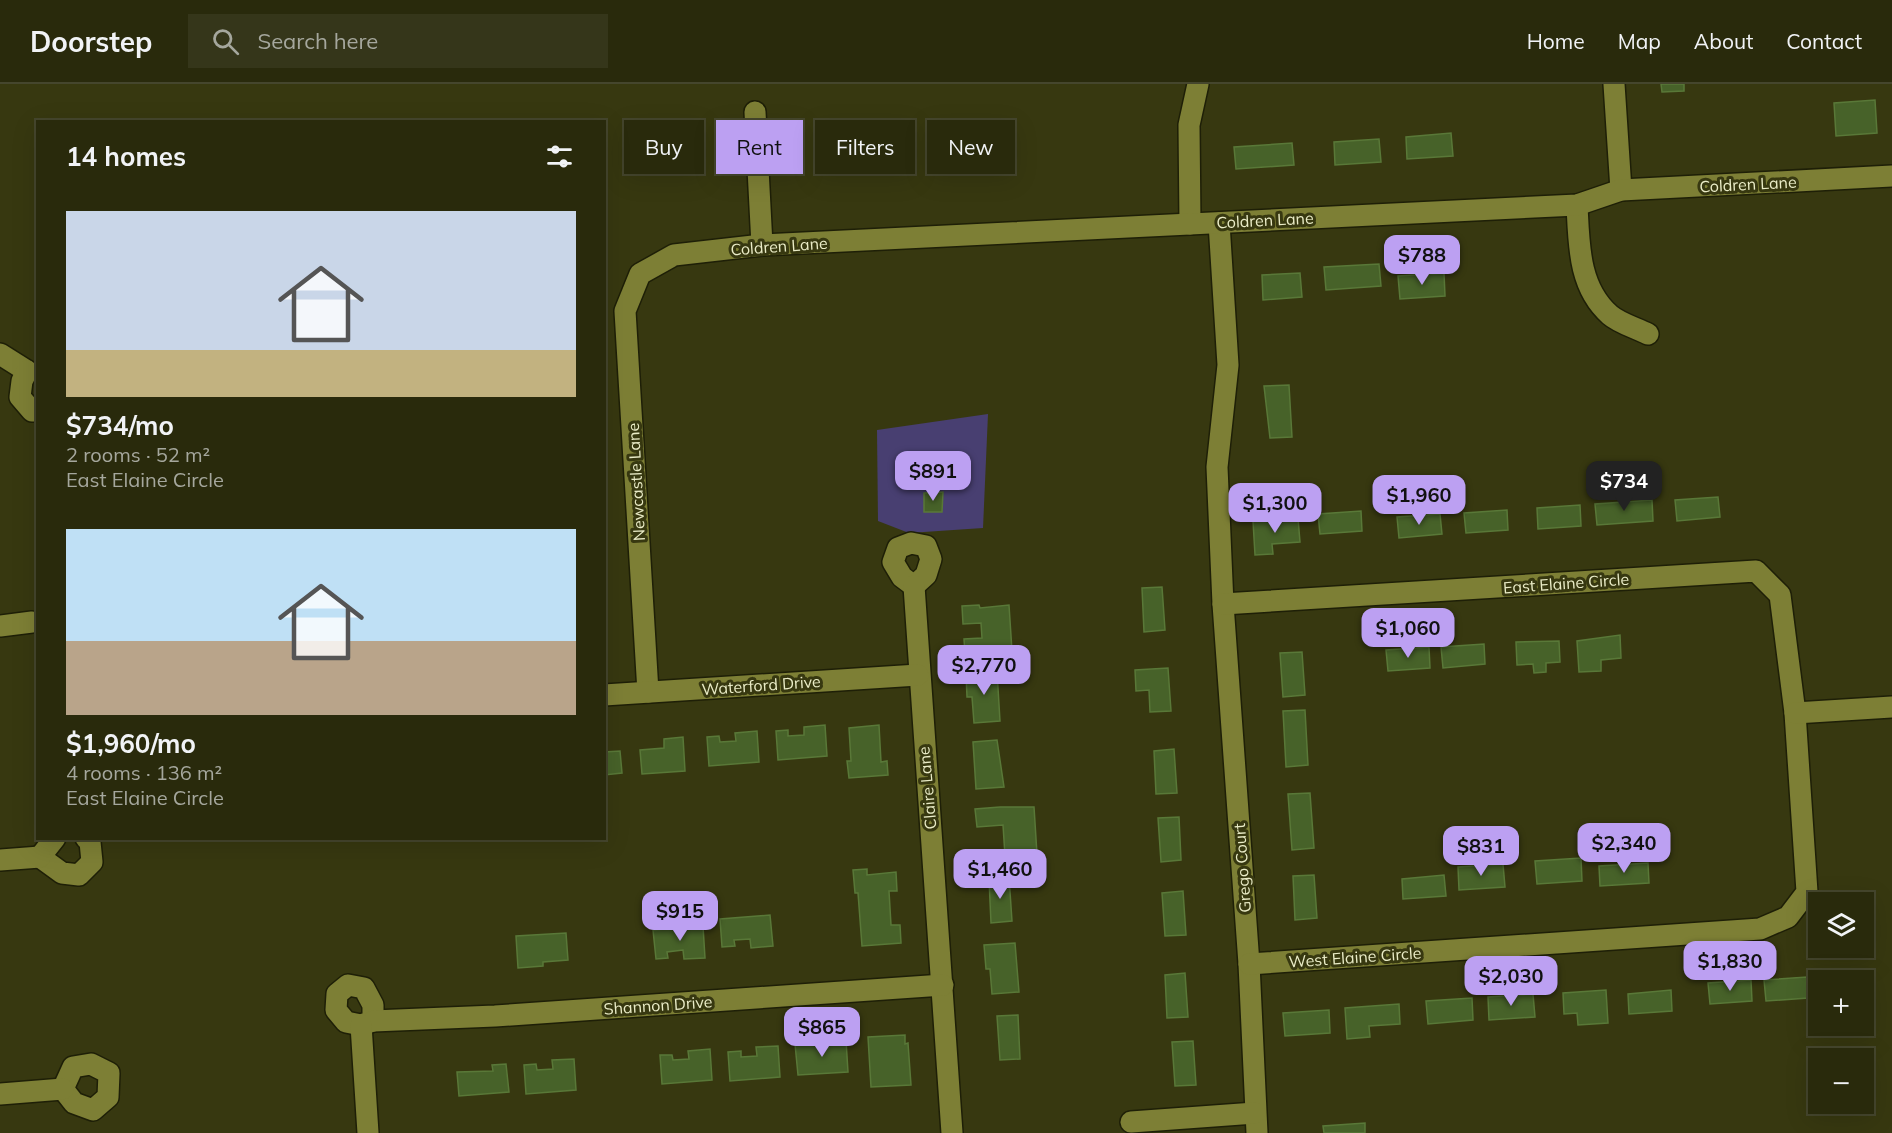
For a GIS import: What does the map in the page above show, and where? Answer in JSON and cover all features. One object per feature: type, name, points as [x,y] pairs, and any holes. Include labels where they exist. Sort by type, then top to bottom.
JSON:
[{"type":"street","points":[[1190,224],[1189,125],[1198,84]]},
{"type":"street","points":[[1614,84],[1621,190]]},
{"type":"street","points":[[755,112],[762,246]]},
{"type":"street","name":"Coldren Lane","points":[[640,274],[674,255],[762,246],[1577,205],[1621,190],[1892,177]]},
{"type":"street","points":[[1577,205],[1579,250],[1583,273],[1593,294],[1610,315],[1648,334]]},
{"type":"street","name":"Grego Court","points":[[1219,223],[1228,365],[1217,467],[1222,604],[1248,964],[1256,1123]]},
{"type":"street","name":"Newcastle Lane","points":[[640,274],[625,311],[648,692]]},
{"type":"street","points":[[0,354],[32,370],[22,381],[20,397],[32,411],[36,411]]},
{"type":"street","name":"East Elaine Circle","points":[[1222,604],[1756,571],[1780,595],[1795,713]]},
{"type":"street","name":"Claire Lane","points":[[914,586],[918,675],[943,985],[952,1133]]},
{"type":"street","points":[[0,626],[36,623]]},
{"type":"street","name":"Waterford Drive","points":[[606,695],[918,675]]},
{"type":"street","points":[[1795,713],[1892,707]]},
{"type":"street","name":"West Elaine Circle","points":[[1248,964],[1760,929],[1788,917],[1808,892],[1795,713]]},
{"type":"street","points":[[40,857],[53,840]]},
{"type":"street","points":[[0,860],[40,857],[62,873],[80,874],[92,862],[88,840]]},
{"type":"street","name":"Shannon Drive","points":[[368,1133],[367,1023],[507,1016],[943,985]]},
{"type":"street","points":[[0,1094],[63,1089]]},
{"type":"street","points":[[1131,1122],[1256,1123]]},
{"type":"shaded area","points":[[988,414],[983,528],[909,533],[878,521],[877,430]]},
{"type":"building","points":[[1661,84],[1684,84],[1684,91],[1662,92]]},
{"type":"building","points":[[1875,100],[1877,133],[1836,136],[1834,103]]},
{"type":"building","points":[[1451,133],[1453,156],[1407,159],[1406,137]]},
{"type":"building","points":[[1379,139],[1381,162],[1335,165],[1334,142]]},
{"type":"building","points":[[1292,143],[1294,165],[1236,169],[1234,147]]},
{"type":"building","points":[[1379,264],[1381,286],[1326,290],[1324,267]]},
{"type":"building","points":[[1300,273],[1302,297],[1263,300],[1262,275]]},
{"type":"building","points":[[1444,273],[1445,296],[1400,299],[1398,276]]},
{"type":"building","points":[[1289,385],[1292,437],[1270,438],[1264,386]]},
{"type":"building","points":[[943,492],[942,512],[924,512],[924,493]]},
{"type":"building","points":[[1718,497],[1720,517],[1677,521],[1675,500]]},
{"type":"building","points":[[1652,500],[1653,521],[1597,525],[1595,504]]},
{"type":"building","points":[[1580,505],[1581,526],[1538,529],[1537,508]]},
{"type":"building","points":[[1507,510],[1508,530],[1466,533],[1464,513]]},
{"type":"building","points":[[1361,511],[1362,531],[1320,534],[1318,514]]},
{"type":"building","points":[[1440,514],[1442,534],[1399,538],[1397,517]]},
{"type":"building","points":[[1298,518],[1300,542],[1272,544],[1273,554],[1255,555],[1253,521]]},
{"type":"building","points":[[1162,587],[1165,630],[1144,632],[1142,588]]},
{"type":"building","points":[[979,605],[980,608],[1009,605],[1012,651],[965,654],[964,639],[982,638],[981,623],[963,624],[962,606]]},
{"type":"building","points":[[1620,635],[1621,658],[1601,660],[1601,671],[1579,672],[1577,641]]},
{"type":"building","points":[[1559,641],[1560,662],[1546,663],[1546,672],[1534,673],[1533,664],[1517,665],[1516,642]]},
{"type":"building","points":[[1484,644],[1485,664],[1443,668],[1441,647]]},
{"type":"building","points":[[1429,647],[1430,668],[1388,671],[1386,650]]},
{"type":"building","points":[[1302,652],[1305,695],[1283,697],[1280,653]]},
{"type":"building","points":[[1168,668],[1171,711],[1150,712],[1149,690],[1136,691],[1135,670]]},
{"type":"building","points":[[997,671],[1000,721],[974,723],[972,697],[967,697],[966,673]]},
{"type":"building","points":[[1305,710],[1308,765],[1286,767],[1283,711]]},
{"type":"building","points":[[825,725],[827,756],[778,760],[776,731],[788,730],[788,736],[804,735],[804,727]]},
{"type":"building","points":[[879,725],[881,762],[887,761],[888,775],[849,778],[847,761],[851,761],[849,728]]},
{"type":"building","points":[[757,731],[759,762],[709,766],[707,737],[719,736],[720,742],[736,741],[735,733]]},
{"type":"building","points":[[683,737],[685,771],[642,774],[640,750],[664,748],[664,739]]},
{"type":"building","points":[[997,740],[1004,787],[976,789],[973,742]]},
{"type":"building","points":[[1174,749],[1177,793],[1156,794],[1154,751]]},
{"type":"building","points":[[620,751],[622,773],[606,775],[606,752]]},
{"type":"building","points":[[1310,793],[1314,848],[1292,850],[1288,794]]},
{"type":"building","points":[[1034,807],[1037,854],[1005,856],[1003,825],[977,827],[975,809]]},
{"type":"building","points":[[1179,817],[1181,860],[1161,862],[1158,818]]},
{"type":"building","points":[[1581,858],[1582,881],[1537,884],[1535,861]]},
{"type":"building","points":[[1648,863],[1649,883],[1600,886],[1599,866]]},
{"type":"building","points":[[1503,864],[1505,887],[1459,890],[1458,867]]},
{"type":"building","points":[[867,869],[867,875],[896,872],[897,891],[889,891],[891,925],[900,925],[901,943],[862,946],[858,893],[855,893],[853,870]]},
{"type":"building","points":[[1314,875],[1317,918],[1295,920],[1293,876]]},
{"type":"building","points":[[1444,875],[1446,896],[1403,899],[1402,879]]},
{"type":"building","points":[[1009,877],[1012,921],[991,923],[989,879]]},
{"type":"building","points":[[1183,891],[1186,935],[1165,936],[1162,893]]},
{"type":"building","points":[[770,915],[773,946],[751,948],[750,939],[734,940],[735,946],[722,947],[720,919]]},
{"type":"building","points":[[703,926],[705,958],[684,959],[683,950],[667,952],[668,958],[656,959],[653,930]]},
{"type":"building","points":[[566,933],[568,960],[543,962],[543,966],[518,968],[516,936]]},
{"type":"building","points":[[1015,943],[1019,992],[992,994],[990,969],[986,969],[984,945]]},
{"type":"building","points":[[1185,973],[1188,1017],[1167,1018],[1165,975]]},
{"type":"building","points":[[1807,977],[1808,998],[1766,1001],[1764,980]]},
{"type":"building","points":[[1751,980],[1752,1001],[1710,1004],[1708,983]]},
{"type":"building","points":[[1606,990],[1608,1023],[1578,1025],[1577,1013],[1564,1014],[1563,993]]},
{"type":"building","points":[[1671,990],[1672,1011],[1629,1014],[1628,994]]},
{"type":"building","points":[[1533,994],[1535,1017],[1489,1020],[1488,997]]},
{"type":"building","points":[[1472,998],[1473,1020],[1428,1024],[1426,1001]]},
{"type":"building","points":[[1399,1004],[1400,1024],[1369,1026],[1370,1037],[1347,1039],[1345,1008]]},
{"type":"building","points":[[1329,1010],[1330,1033],[1285,1036],[1283,1013]]},
{"type":"building","points":[[1018,1015],[1020,1059],[1000,1060],[997,1016]]},
{"type":"building","points":[[905,1035],[905,1044],[908,1043],[911,1085],[871,1087],[868,1037]]},
{"type":"building","points":[[846,1040],[848,1072],[798,1075],[795,1044],[816,1042],[816,1046],[831,1045],[831,1041]]},
{"type":"building","points":[[1193,1041],[1196,1085],[1175,1086],[1172,1042]]},
{"type":"building","points":[[778,1046],[780,1077],[730,1081],[728,1052],[741,1051],[741,1057],[757,1056],[756,1047]]},
{"type":"building","points":[[710,1049],[712,1080],[662,1084],[660,1055],[672,1055],[673,1060],[689,1059],[688,1051]]},
{"type":"building","points":[[574,1059],[576,1090],[526,1094],[524,1065],[536,1064],[537,1070],[553,1069],[552,1060]]},
{"type":"building","points":[[506,1064],[509,1092],[459,1096],[457,1072],[493,1071],[492,1065]]},
{"type":"building","points":[[1365,1123],[1365,1133],[1324,1133],[1323,1126]]}]
